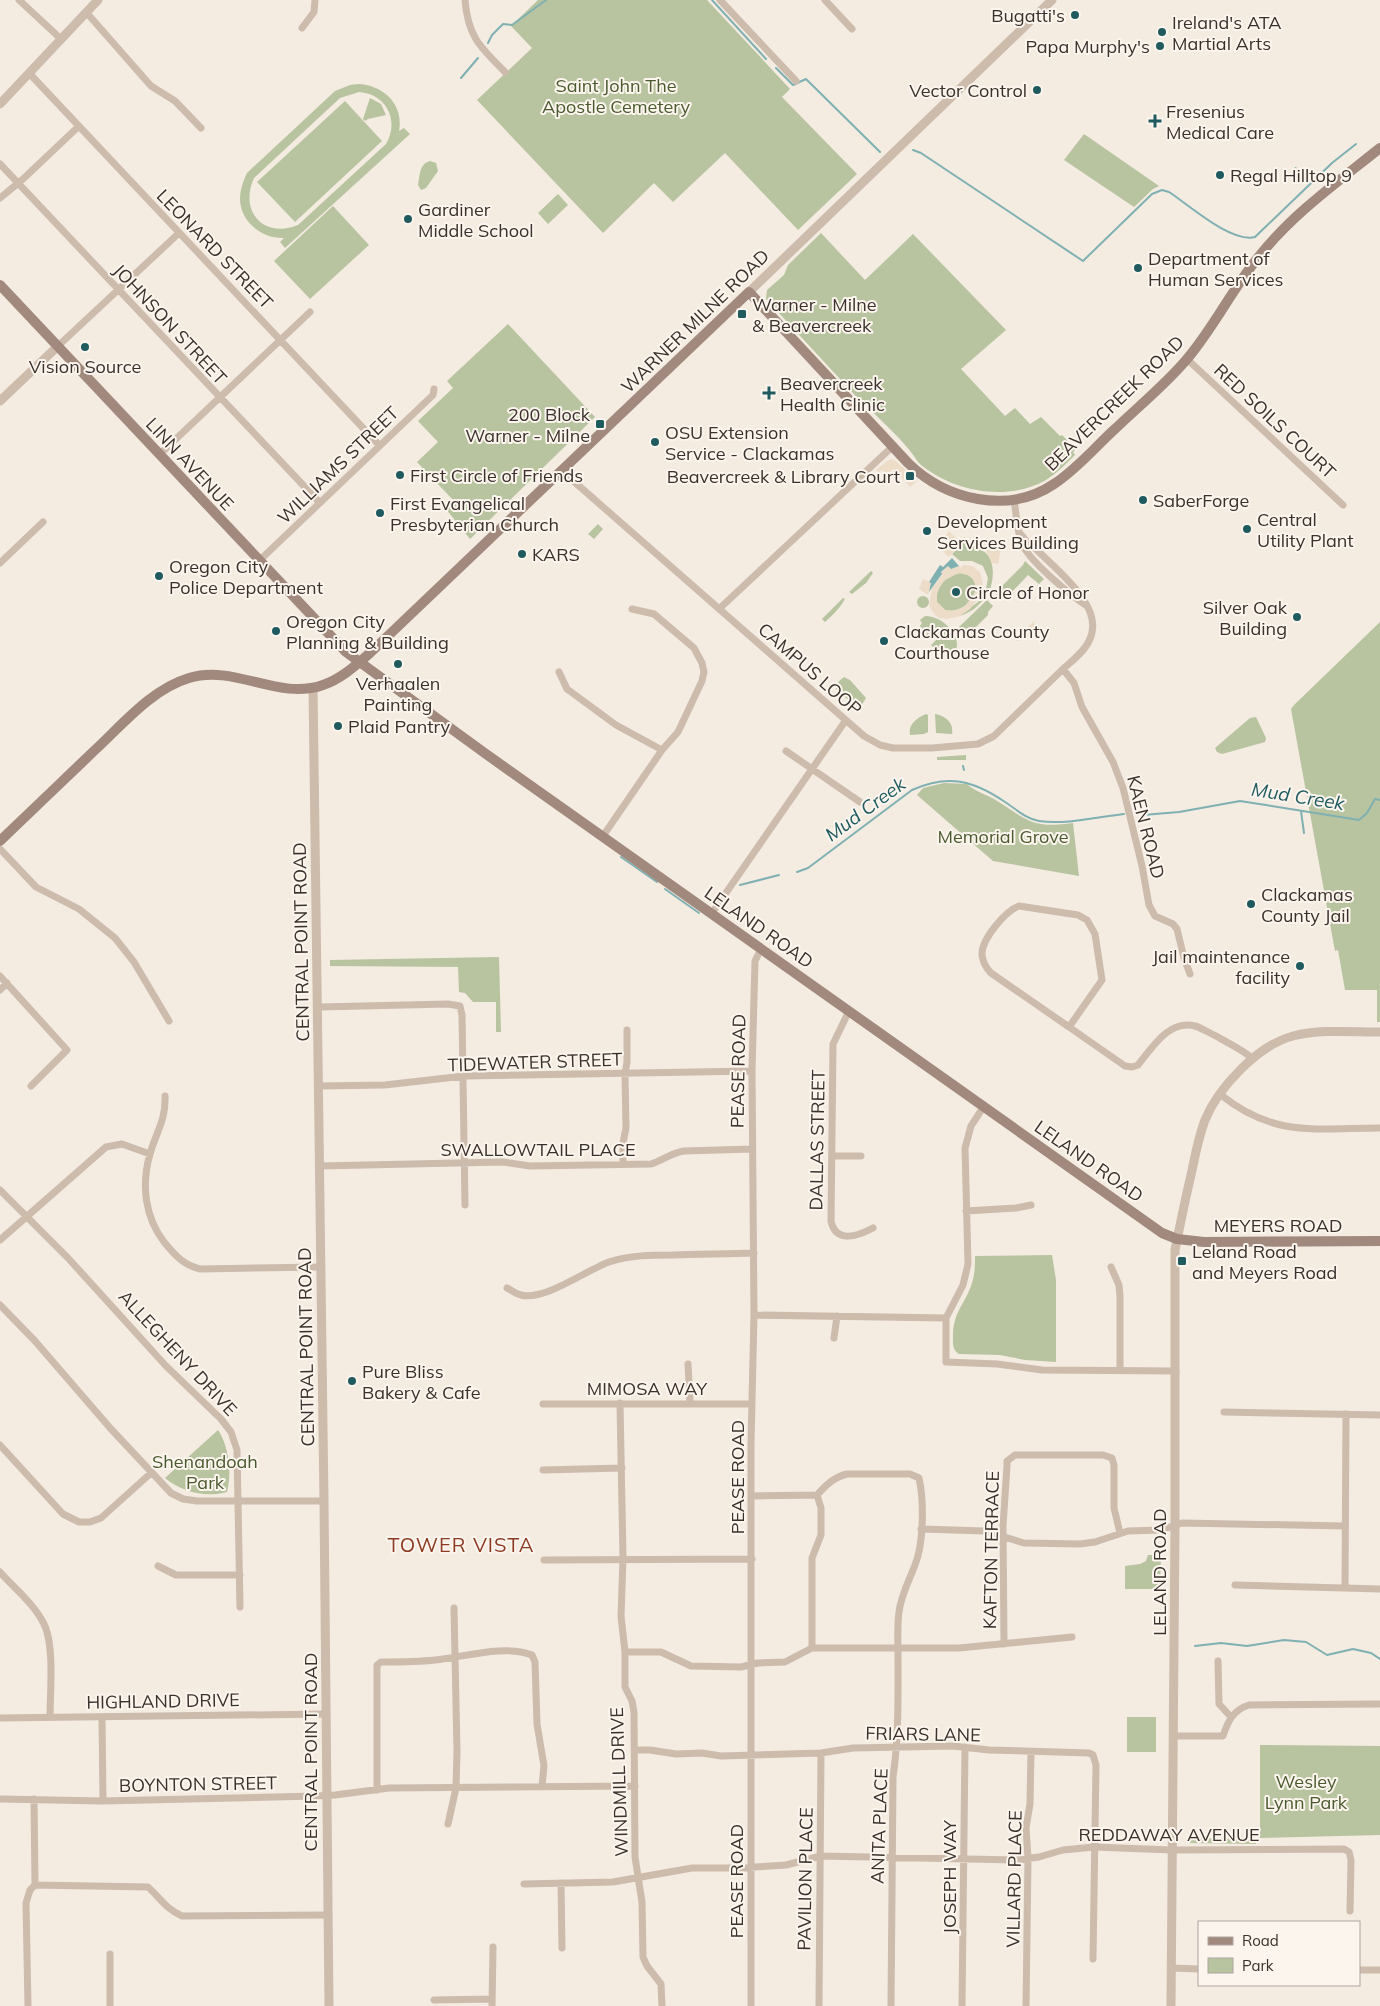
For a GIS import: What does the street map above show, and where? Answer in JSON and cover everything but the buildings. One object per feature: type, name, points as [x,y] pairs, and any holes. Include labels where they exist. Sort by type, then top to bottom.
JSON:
[{"type":"main road","name":"BEAVERCREEK ROAD","points":[[749,292],[920,473],[950,490],[981,500],[1014,499],[1036,493],[1064,477],[1187,359],[1221,314],[1250,268],[1274,238],[1312,203],[1380,148]]},
{"type":"main road","name":"LINN AVENUE","points":[[0,285],[346,652],[359,662]]},
{"type":"main road","name":"WARNER MILNE ROAD","points":[[313,688],[333,681],[359,662],[749,292]]},
{"type":"main road","name":"LELAND ROAD","points":[[359,662],[1162,1233],[1177,1239]]},
{"type":"main road","points":[[0,841],[137,711],[163,690],[178,682],[199,675],[216,674],[234,676],[269,686],[300,689],[313,688]]},
{"type":"main road","name":"MEYERS ROAD","points":[[1177,1239],[1204,1242],[1380,1241]]},
{"type":"street","points":[[19,0],[61,39]]},
{"type":"street","points":[[0,104],[98,0]]},
{"type":"street","points":[[302,28],[314,12],[315,0]]},
{"type":"street","points":[[465,0],[468,22],[474,38],[505,72]]},
{"type":"street","points":[[720,0],[796,81]]},
{"type":"street","points":[[825,0],[852,29]]},
{"type":"street","name":"WARNER MILNE ROAD","points":[[749,292],[1052,0]]},
{"type":"street","points":[[86,12],[151,86],[175,101],[201,128]]},
{"type":"street","name":"LEONARD STREET","points":[[29,73],[379,444]]},
{"type":"street","points":[[0,198],[79,126]]},
{"type":"street","name":"JOHNSON STREET","points":[[0,164],[320,503]]},
{"type":"street","points":[[0,402],[179,233]]},
{"type":"street","points":[[159,455],[310,312]]},
{"type":"street","name":"RED SOILS COURT","points":[[1187,359],[1343,505]]},
{"type":"street","name":"WILLIAMS STREET","points":[[260,560],[433,394],[434,389]]},
{"type":"street","points":[[719,610],[893,446]]},
{"type":"street","name":"CAMPUS LOOP","points":[[562,471],[872,742],[892,748],[932,748],[978,744],[994,736],[1063,670]]},
{"type":"street","points":[[1014,499],[1019,532],[1028,554],[1073,598],[1087,606],[1093,618],[1092,636],[1086,648],[1063,670]]},
{"type":"street","points":[[0,563],[43,522]]},
{"type":"street","points":[[603,836],[662,750],[678,732],[702,681],[704,672],[702,663],[694,648],[654,614],[632,609]]},
{"type":"street","name":"KAEN ROAD","points":[[1063,670],[1074,682],[1082,707],[1107,750],[1121,781],[1142,866],[1149,905],[1155,916],[1173,924],[1177,929],[1190,974]]},
{"type":"street","points":[[559,672],[567,689],[616,725],[662,750]]},
{"type":"street","name":"CENTRAL POINT ROAD","points":[[313,688],[319,1007],[329,2006]]},
{"type":"street","points":[[712,914],[846,720]]},
{"type":"street","points":[[786,751],[860,802]]},
{"type":"street","points":[[0,849],[36,887],[79,909],[115,938],[134,962],[169,1021]]},
{"type":"street","points":[[1069,1027],[1102,980],[1093,928],[1087,920],[1078,915],[1026,906],[1013,908],[1004,915],[985,944],[982,954],[984,964],[991,973],[1124,1066],[1132,1067],[1138,1065],[1166,1033],[1185,1025],[1195,1026],[1242,1050],[1252,1058]]},
{"type":"street","name":"PEASE ROAD","points":[[751,2006],[751,1496],[754,1316],[752,1071],[755,961],[762,949]]},
{"type":"street","points":[[0,976],[67,1050],[31,1086]]},
{"type":"street","points":[[0,990],[7,984]]},
{"type":"street","points":[[319,1007],[448,1004],[460,1006],[464,1076],[465,1205]]},
{"type":"street","name":"DALLAS STREET","points":[[849,1011],[834,1044],[830,1221],[832,1228],[840,1235],[858,1236],[873,1228]]},
{"type":"street","points":[[623,1164],[623,1144],[626,1128],[625,1074],[627,1030]]},
{"type":"street","points":[[1177,1239],[1201,1130],[1211,1109],[1252,1058],[1278,1041],[1294,1036],[1327,1032],[1380,1032]]},
{"type":"street","name":"TIDEWATER STREET","points":[[319,1086],[384,1085],[464,1076],[752,1071]]},
{"type":"street","points":[[1221,1095],[1252,1116],[1278,1126],[1295,1128],[1380,1128]]},
{"type":"street","points":[[165,1096],[166,1110],[150,1154],[145,1182],[149,1212],[158,1234],[172,1252],[185,1264],[200,1269],[321,1267]]},
{"type":"street","points":[[984,1106],[971,1126],[965,1148],[968,1264],[963,1285],[946,1318],[946,1362],[997,1364],[1042,1370],[1176,1371]]},
{"type":"street","points":[[0,1240],[106,1147],[122,1144],[150,1154]]},
{"type":"street","name":"SWALLOWTAIL PLACE","points":[[320,1166],[510,1162],[530,1166],[651,1164],[672,1153],[684,1151],[752,1149]]},
{"type":"street","points":[[832,1156],[861,1156]]},
{"type":"street","name":"ALLEGHENY DRIVE","points":[[0,1190],[101,1293],[161,1360],[226,1426],[235,1442],[237,1450],[240,1607]]},
{"type":"street","points":[[966,1211],[1016,1208],[1030,1204]]},
{"type":"street","name":"LELAND ROAD","points":[[1171,2006],[1176,1371],[1175,1250],[1177,1239]]},
{"type":"street","points":[[507,1288],[522,1295],[537,1294],[553,1290],[588,1271],[610,1262],[627,1258],[654,1255],[754,1254]]},
{"type":"street","points":[[1111,1267],[1119,1285],[1120,1296],[1120,1370]]},
{"type":"street","points":[[0,1305],[171,1493],[183,1499],[197,1501],[324,1501]]},
{"type":"street","points":[[754,1316],[946,1318]]},
{"type":"street","points":[[834,1338],[837,1316]]},
{"type":"street","points":[[688,1364],[690,1403]]},
{"type":"street","name":"WINDMILL DRIVE","points":[[620,1403],[623,1558],[621,1616],[625,1652],[624,1678],[634,1706],[636,1858],[642,1902],[643,1957],[647,1966],[661,1984],[662,2006]]},
{"type":"street","name":"MIMOSA WAY","points":[[543,1404],[752,1404]]},
{"type":"street","points":[[1224,1412],[1380,1415]]},
{"type":"street","points":[[1345,1588],[1346,1414]]},
{"type":"street","points":[[0,1445],[63,1514],[78,1522],[90,1522],[101,1518],[151,1473]]},
{"type":"street","name":"KAFTON TERRACE","points":[[1004,1644],[1005,1537],[1003,1526],[1007,1466],[1010,1458],[1015,1455],[1103,1455],[1112,1458],[1114,1465],[1114,1508],[1120,1533]]},
{"type":"street","points":[[543,1470],[622,1468]]},
{"type":"street","name":"ANITA PLACE","points":[[817,1495],[832,1480],[847,1474],[910,1474],[918,1478],[921,1488],[921,1529],[916,1564],[902,1595],[898,1613],[897,1748],[893,1777],[891,2006]]},
{"type":"street","points":[[751,1496],[817,1495],[821,1508],[821,1535],[812,1558],[812,1648]]},
{"type":"street","points":[[921,1529],[985,1531],[1024,1543],[1080,1544],[1095,1542],[1120,1533],[1141,1529],[1161,1530],[1182,1523],[1345,1526]]},
{"type":"street","points":[[544,1560],[623,1558],[752,1559]]},
{"type":"street","points":[[158,1566],[176,1575],[240,1575]]},
{"type":"street","points":[[0,1572],[37,1613],[47,1632],[50,1656],[50,1717]]},
{"type":"street","points":[[1236,1585],[1380,1589]]},
{"type":"street","points":[[448,1824],[456,1788],[454,1608]]},
{"type":"street","points":[[625,1652],[661,1652],[691,1666],[741,1667],[785,1662],[812,1648],[959,1648],[1072,1637]]},
{"type":"street","points":[[377,1790],[377,1665],[381,1662],[424,1662],[456,1658],[480,1652],[524,1652],[532,1655],[536,1662],[537,1724],[544,1766],[542,1786]]},
{"type":"street","points":[[1218,1661],[1218,1704],[1231,1717]]},
{"type":"street","points":[[1174,1736],[1223,1736],[1235,1712],[1249,1705],[1380,1704]]},
{"type":"street","name":"HIGHLAND DRIVE","points":[[0,1718],[326,1714]]},
{"type":"street","points":[[102,1717],[103,1801]]},
{"type":"street","name":"FRIARS LANE","points":[[636,1750],[676,1754],[752,1755],[822,1753],[853,1748],[913,1746],[964,1747],[1031,1752],[1085,1752],[1093,1755],[1096,1764],[1096,1837],[1094,1847]]},
{"type":"street","name":"JOSEPH WAY","points":[[962,2006],[964,1747]]},
{"type":"street","name":"VILLARD PLACE","points":[[1026,2006],[1028,1858],[1026,1828],[1030,1804],[1031,1752]]},
{"type":"street","name":"PAVILION PLACE","points":[[819,2006],[822,1753]]},
{"type":"street","name":"BOYNTON STREET","points":[[0,1799],[103,1801],[327,1796],[389,1788],[635,1786]]},
{"type":"street","points":[[28,2006],[26,1904],[28,1895],[35,1885],[34,1799]]},
{"type":"street","points":[[1094,1847],[1094,1959]]},
{"type":"street","name":"REDDAWAY AVENUE","points":[[524,1884],[605,1882],[692,1868],[740,1868],[786,1865],[821,1856],[964,1859],[1028,1858],[1063,1850],[1094,1847],[1172,1850],[1344,1849],[1349,1852],[1351,1860],[1350,1911]]},
{"type":"street","points":[[561,1883],[562,1948]]},
{"type":"street","points":[[35,1885],[148,1887],[163,1905],[172,1912],[182,1916],[328,1915]]},
{"type":"street","points":[[434,2000],[492,2002],[493,1947]]},
{"type":"street","points":[[110,1954],[110,2006]]},
{"type":"street","points":[[1171,1968],[1198,1969]]},
{"type":"street","points":[[1360,1970],[1380,1970]]},
{"type":"green space","name":"Saint John The Apostle Cemetery","points":[[538,0],[707,0],[790,89],[782,97],[857,174],[798,230],[725,153],[673,202],[654,183],[603,233],[477,100],[532,48],[511,26]]},
{"type":"green space","points":[[350,85],[367,85],[384,92],[395,105],[400,122],[399,131],[404,128],[410,134],[285,248],[280,242],[284,238],[268,236],[254,228],[244,215],[240,200],[244,180],[247,173],[335,91]],"holes":[[[359,92],[368,94],[383,103],[391,118],[390,135],[386,144],[298,225],[274,228],[265,225],[257,219],[252,211],[250,201],[250,190],[254,178],[340,98]]]},
{"type":"green space","points":[[370,98],[381,104],[386,115],[365,121],[363,119]]},
{"type":"green space","points":[[345,101],[382,141],[295,222],[257,182]]},
{"type":"green space","points":[[1084,134],[1159,186],[1153,189],[1134,207],[1064,160]]},
{"type":"green space","points":[[430,161],[436,163],[438,171],[426,188],[421,190],[418,185],[421,171],[424,165]]},
{"type":"green space","points":[[558,194],[568,205],[548,224],[538,213]]},
{"type":"green space","points":[[333,206],[369,245],[310,299],[274,261]]},
{"type":"green space","points":[[821,233],[865,280],[913,234],[1006,330],[961,369],[1005,416],[1015,408],[1030,424],[1041,417],[1076,449],[1073,452],[1075,455],[1046,480],[1031,487],[1015,491],[998,492],[964,487],[933,474],[920,464],[904,443],[866,403],[864,405],[766,299],[767,290],[784,275],[788,265]]},
{"type":"green space","points":[[508,324],[595,417],[470,539],[445,508],[453,500],[417,462],[438,442],[418,421],[453,388],[447,381]]},
{"type":"green space","points":[[598,524],[603,529],[594,539],[588,534]]},
{"type":"green space","points":[[964,537],[968,542],[983,551],[990,559],[993,576],[989,592],[986,589],[988,578],[983,566],[972,561],[960,561],[952,554],[963,543]]},
{"type":"green space","points":[[1025,561],[1044,579],[1039,584],[1028,575],[1010,594],[1006,594],[1000,599],[995,593]]},
{"type":"green space","points":[[871,571],[873,573],[866,583],[852,594],[849,592]]},
{"type":"green space","points":[[963,573],[971,577],[975,583],[973,597],[961,608],[945,610],[937,602],[940,586],[952,575]]},
{"type":"green space","points":[[985,592],[987,595],[978,605],[971,611],[959,616],[978,602]]},
{"type":"green space","points":[[921,596],[925,596],[929,602],[925,608],[921,608],[917,604],[917,600]]},
{"type":"green space","points":[[843,598],[845,599],[841,605],[825,622],[822,619]]},
{"type":"green space","points":[[987,600],[993,606],[988,615],[964,639],[959,627]]},
{"type":"green space","points":[[925,616],[938,619],[954,633],[957,646],[955,652],[945,653],[933,647],[931,645],[937,639],[933,634],[926,640],[924,637],[929,631],[925,627],[921,630],[920,626],[922,623],[920,620]]},
{"type":"green space","points":[[1380,622],[1380,1022],[1377,1022],[1377,990],[1345,990],[1338,950],[1335,951],[1291,709]]},
{"type":"green space","points":[[844,677],[850,680],[866,698],[861,706],[854,705],[836,689],[839,681]]},
{"type":"green space","points":[[926,714],[928,715],[928,732],[910,735],[912,725]]},
{"type":"green space","points":[[935,714],[943,716],[950,723],[952,734],[936,733]]},
{"type":"green space","points":[[1256,717],[1266,738],[1265,742],[1222,754],[1217,752],[1215,748],[1250,718]]},
{"type":"green space","points":[[966,755],[966,760],[937,760],[937,757]]},
{"type":"green space","name":"Memorial Grove","points":[[944,783],[967,784],[1030,821],[1039,824],[1059,825],[1073,823],[1079,876],[993,861],[917,795],[923,788]]},
{"type":"green space","points":[[499,957],[501,1032],[496,1032],[496,1002],[473,1002],[465,993],[459,992],[458,967],[330,966],[330,960]]},
{"type":"green space","points":[[1052,1255],[1056,1280],[1056,1362],[1025,1360],[1000,1355],[959,1354],[953,1344],[955,1321],[972,1283],[975,1256]]},
{"type":"green space","name":"Shenandoah Park","points":[[218,1430],[227,1452],[229,1477],[227,1492],[203,1494],[194,1492],[179,1487],[165,1478]]},
{"type":"green space","points":[[1148,1555],[1161,1555],[1160,1589],[1125,1589],[1125,1566],[1140,1564],[1146,1561]]},
{"type":"green space","points":[[1127,1717],[1156,1717],[1156,1752],[1127,1752]]},
{"type":"green space","name":"Wesley Lynn Park","points":[[1260,1745],[1380,1746],[1380,1835],[1260,1838]]},
{"type":"green space","points":[[1193,1838],[1248,1839],[1256,1841],[1256,1844],[1187,1843]]},
{"type":"shaded area","points":[[892,459],[917,481],[910,487],[893,469],[887,474],[882,470],[879,473],[876,470]]},
{"type":"shaded area","points":[[949,531],[958,540],[955,542],[959,547],[949,557],[943,551],[948,546],[943,538]]},
{"type":"shaded area","points":[[1002,544],[998,564],[992,563],[983,545]]},
{"type":"shaded area","points":[[963,565],[972,566],[980,572],[983,584],[979,597],[970,609],[960,616],[947,619],[939,618],[929,606],[932,589],[942,575],[941,573],[948,566],[951,569],[959,566],[961,568]],"holes":[[[959,573],[971,576],[975,583],[975,592],[972,597],[964,607],[953,611],[945,610],[937,602],[937,591],[945,580]]]},
{"type":"shaded area","points":[[923,579],[932,583],[928,595],[919,589]]},
{"type":"shaded area","points":[[1034,621],[1035,626],[1032,634],[1025,639],[1017,641],[1015,639]]},
{"type":"water","points":[[1295,167],[1305,171],[1301,180],[1291,178]]},
{"type":"water","points":[[952,558],[959,566],[951,569],[948,566],[941,572],[942,574],[929,592],[931,583],[929,582],[940,565],[943,567]]},
{"type":"waterway","points":[[488,43],[492,35],[503,24],[512,25],[546,0]]},
{"type":"waterway","points":[[712,0],[766,59]]},
{"type":"waterway","points":[[461,78],[478,58]]},
{"type":"waterway","points":[[776,68],[793,85],[806,79],[880,152]]},
{"type":"waterway","points":[[913,150],[921,153],[1083,261],[1152,194],[1162,190],[1169,192],[1210,222],[1223,229],[1245,237],[1255,237],[1332,163],[1356,144]]},
{"type":"waterway","points":[[963,766],[964,770]]},
{"type":"waterway","name":"Mud Creek","points":[[797,872],[808,868],[912,790],[937,782],[949,781],[971,784],[993,795],[1025,816],[1039,821],[1070,821],[1124,814]]},
{"type":"waterway","name":"Mud Creek","points":[[1143,815],[1179,812],[1240,801],[1359,820],[1367,813],[1375,799],[1380,800]]},
{"type":"waterway","points":[[1301,811],[1304,833]]},
{"type":"waterway","name":"Mud Creek","points":[[621,857],[657,882]]},
{"type":"waterway","name":"Mud Creek","points":[[740,885],[779,875]]},
{"type":"waterway","name":"Mud Creek","points":[[665,889],[699,913]]},
{"type":"waterway","points":[[1195,1646],[1221,1643],[1247,1646],[1284,1640],[1306,1642],[1327,1655],[1353,1649],[1371,1653],[1380,1659]]},
{"type":"place","name":"Bugatti's","points":[[1075,15]]},
{"type":"place","name":"Ireland's ATA Martial Arts","points":[[1162,32]]},
{"type":"place","name":"Papa Murphy's","points":[[1160,46]]},
{"type":"place","name":"Vector Control","points":[[1037,90]]},
{"type":"place","name":"Fresenius Medical Care","points":[[1155,121]]},
{"type":"place","name":"Regal Hilltop 9","points":[[1220,175]]},
{"type":"place","name":"Gardiner Middle School","points":[[408,219]]},
{"type":"place","name":"Department of Human Services","points":[[1138,268]]},
{"type":"place","name":"Warner - Milne & Beavercreek","points":[[742,314]]},
{"type":"place","name":"Vision Source","points":[[85,347]]},
{"type":"place","name":"Beavercreek Health Clinic","points":[[769,393]]},
{"type":"place","name":"200 Block Warner - Milne","points":[[600,424]]},
{"type":"place","name":"OSU Extension Service - Clackamas","points":[[655,442]]},
{"type":"place","name":"First Circle of Friends","points":[[400,475]]},
{"type":"place","name":"Beavercreek & Library Court","points":[[910,476]]},
{"type":"place","name":"SaberForge","points":[[1143,500]]},
{"type":"place","name":"First Evangelical Presbyterian Church","points":[[380,513]]},
{"type":"place","name":"Central Utility Plant","points":[[1247,529]]},
{"type":"place","name":"Development Services Building","points":[[927,531]]},
{"type":"place","name":"KARS","points":[[522,554]]},
{"type":"place","name":"Oregon City Police Department","points":[[159,576]]},
{"type":"place","name":"Circle of Honor","points":[[956,592]]},
{"type":"place","name":"Silver Oak Building","points":[[1297,617]]},
{"type":"place","name":"Oregon City Planning & Building","points":[[276,631]]},
{"type":"place","name":"Clackamas County Courthouse","points":[[884,641]]},
{"type":"place","name":"Verhaalen Painting","points":[[398,664]]},
{"type":"place","name":"Plaid Pantry","points":[[338,726]]},
{"type":"place","name":"Clackamas County Jail","points":[[1251,904]]},
{"type":"place","name":"Jail maintenance facility","points":[[1300,966]]},
{"type":"place","name":"Leland Road and Meyers Road","points":[[1182,1261]]},
{"type":"place","name":"Pure Bliss Bakery & Cafe","points":[[352,1381]]},
{"type":"district","name":"TOWER VISTA","points":[[461,1544]]}]
